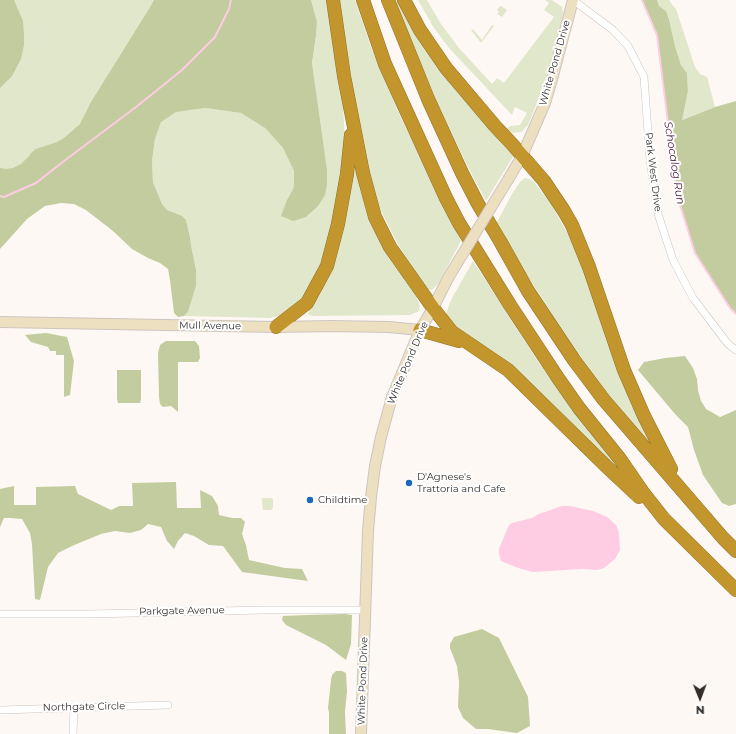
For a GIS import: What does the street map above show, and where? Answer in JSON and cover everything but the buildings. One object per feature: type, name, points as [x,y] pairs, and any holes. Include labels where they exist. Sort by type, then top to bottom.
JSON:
[{"type":"highway","points":[[332,0],[352,119],[363,173],[375,217],[390,246],[432,308],[452,332],[508,370],[736,590]]},
{"type":"highway","points":[[363,0],[386,64],[446,198],[459,223],[558,378],[579,408],[620,459],[664,519]]},
{"type":"highway","points":[[388,0],[428,99],[462,174],[528,291],[574,360],[604,400],[723,538],[736,551]]},
{"type":"highway","points":[[404,0],[420,30],[446,68],[544,182],[554,195],[572,225],[589,267],[624,370],[644,416],[680,487]]},
{"type":"highway","points":[[276,327],[307,303],[326,266],[338,224],[348,174],[352,119]]},
{"type":"highway","points":[[420,330],[452,338],[472,346]]},
{"type":"street","name":"White Pond Drive","points":[[361,734],[368,531],[375,466],[381,435],[392,397],[420,330],[448,278],[522,156],[545,103],[573,0]]},
{"type":"street","name":"Park West Drive","points":[[573,0],[613,30],[628,46],[644,77],[650,160],[658,214],[673,260],[693,298],[728,344],[736,350]]},
{"type":"street","name":"Mull Avenue","points":[[0,322],[276,327],[389,327],[420,330]]},
{"type":"street","name":"Parkgate Avenue","points":[[0,614],[365,610]]},
{"type":"street","name":"Northgate Circle","points":[[0,710],[168,705]]},
{"type":"street","points":[[73,734],[74,708]]},
{"type":"green space","points":[[0,0],[174,0],[111,107],[0,183]]},
{"type":"green space","points":[[0,0],[14,0],[23,21],[24,45],[21,59],[12,76],[0,88]]},
{"type":"green space","points":[[154,0],[311,0],[317,22],[312,63],[327,169],[327,184],[325,195],[318,206],[306,217],[293,221],[281,216],[294,187],[294,171],[283,148],[265,128],[241,113],[205,108],[176,112],[161,122],[155,139],[152,161],[153,182],[162,204],[167,210],[182,216],[186,220],[196,270],[196,286],[188,312],[184,316],[178,317],[174,313],[168,269],[160,263],[132,249],[113,231],[86,210],[74,204],[61,203],[45,206],[27,219],[0,249],[0,168],[13,168],[21,164],[36,149],[57,142],[80,124],[91,102]]},
{"type":"green space","points":[[311,0],[329,0],[343,105],[345,165],[328,246],[303,304],[291,313],[270,318],[184,316],[188,312],[196,286],[196,270],[186,220],[167,210],[162,204],[153,182],[152,161],[155,139],[161,121],[175,112],[205,108],[241,113],[265,128],[283,148],[294,171],[294,187],[287,200],[327,169],[312,63],[317,23]]},
{"type":"green space","points":[[338,0],[355,0],[371,47],[401,118],[461,241],[438,284],[432,290],[426,289],[401,250],[381,211],[365,160]]},
{"type":"green space","points":[[396,0],[399,0],[514,155],[486,201],[427,81]]},
{"type":"green space","points":[[418,0],[427,0],[441,24],[459,48],[492,84],[497,78],[504,83],[554,17],[544,10],[549,3],[545,0],[552,0],[562,7],[563,14],[548,71],[528,125],[521,132],[513,133],[506,129],[510,126],[520,125],[527,113],[515,107],[512,115],[449,48],[434,28]]},
{"type":"green space","points":[[642,0],[657,0],[659,6],[666,11],[681,65],[687,73],[688,91],[682,120],[715,107],[736,101],[736,314],[730,308],[695,253],[677,195],[657,35]]},
{"type":"green space","points":[[657,0],[669,0],[676,9],[695,67],[700,74],[707,77],[715,107],[681,120],[688,92],[687,73],[681,65],[666,11],[659,6]]},
{"type":"green space","points":[[500,6],[507,10],[502,17],[497,14],[499,12],[497,10]]},
{"type":"green space","points":[[492,25],[494,26],[481,43],[471,30],[473,29],[482,40]]},
{"type":"green space","points":[[353,170],[356,171],[369,222],[393,263],[415,294],[420,306],[419,311],[410,315],[308,315],[309,309],[331,263],[345,220],[353,179]]},
{"type":"green space","points":[[525,178],[532,180],[550,202],[575,247],[657,455],[621,411],[576,350],[527,275],[497,222],[512,194],[520,182]]},
{"type":"green space","points":[[473,261],[539,363],[579,419],[618,468],[463,337],[445,317],[451,300]]},
{"type":"green space","points":[[46,333],[67,337],[74,361],[70,395],[64,397],[64,355],[56,355],[56,351],[50,351],[48,347],[31,342],[25,335]]},
{"type":"green space","points":[[166,341],[195,341],[199,346],[200,358],[198,362],[178,362],[178,412],[171,406],[163,407],[160,404],[158,353],[160,345]]},
{"type":"green space","points":[[685,356],[693,368],[697,379],[701,401],[706,409],[720,417],[736,410],[736,504],[729,506],[722,503],[703,475],[688,427],[675,414],[638,370],[644,362]]},
{"type":"green space","points":[[117,370],[141,370],[140,403],[118,403]]},
{"type":"green space","points":[[176,482],[177,508],[201,508],[200,490],[212,496],[218,506],[219,515],[232,518],[241,518],[245,522],[242,534],[249,560],[285,568],[302,569],[308,581],[242,572],[223,546],[209,545],[194,536],[185,533],[178,541],[174,549],[167,541],[161,527],[148,524],[141,530],[130,533],[115,531],[101,534],[58,553],[48,567],[40,600],[35,599],[30,533],[22,519],[4,518],[0,527],[0,489],[14,486],[14,505],[36,505],[36,487],[75,486],[78,494],[111,510],[119,506],[133,506],[132,483]]},
{"type":"green space","points":[[336,497],[345,497],[345,505],[336,505]]},
{"type":"green space","points":[[262,498],[273,499],[273,508],[271,510],[263,510]]},
{"type":"green space","points":[[352,615],[351,644],[346,660],[326,645],[286,625],[282,620],[283,616]]},
{"type":"green space","points":[[482,629],[499,638],[528,697],[530,726],[517,733],[476,729],[463,718],[458,707],[459,682],[457,666],[450,648],[450,644],[454,637]]},
{"type":"green space","points":[[336,671],[346,673],[346,734],[329,734],[328,708],[331,680],[332,675]]},
{"type":"shaded area","points":[[562,506],[570,506],[593,511],[607,517],[616,525],[619,533],[620,550],[615,559],[604,568],[597,570],[582,569],[533,572],[501,561],[499,549],[509,525]]},
{"type":"waterway","points":[[0,196],[4,197],[36,183],[182,70],[215,37],[229,9],[231,0]]},
{"type":"waterway","name":"Schocalog Run","points":[[642,0],[657,35],[677,195],[695,253],[730,308],[736,314]]},
{"type":"place","name":"D'Agnese's Trattoria and Cafe","points":[[409,483]]},
{"type":"place","name":"Childtime","points":[[310,500]]}]
